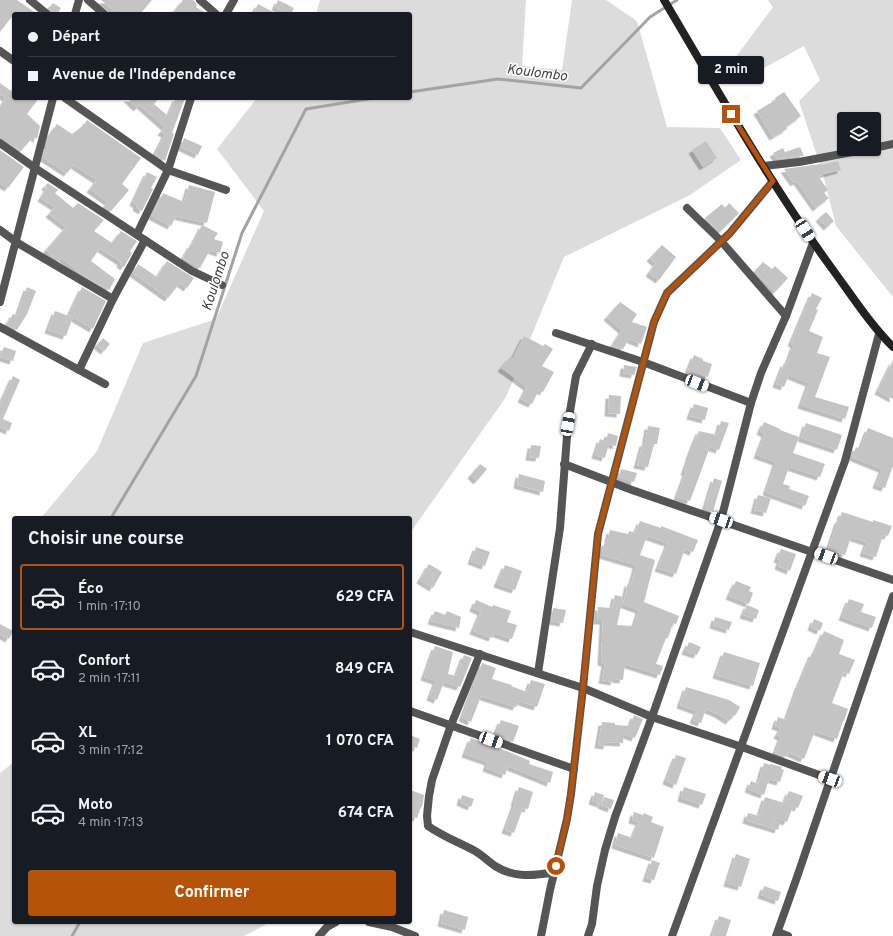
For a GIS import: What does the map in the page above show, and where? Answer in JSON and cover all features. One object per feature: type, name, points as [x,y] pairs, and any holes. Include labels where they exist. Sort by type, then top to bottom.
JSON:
[{"type":"street","points":[[30,0],[45,12]]},
{"type":"street","points":[[76,12],[79,0]]},
{"type":"street","points":[[88,0],[102,12]]},
{"type":"street","points":[[200,0],[214,12]]},
{"type":"street","points":[[227,12],[234,0]]},
{"type":"street","points":[[664,0],[747,140],[813,242],[879,334],[893,347]]},
{"type":"street","points":[[0,51],[12,60]]},
{"type":"street","points":[[0,302],[52,100]]},
{"type":"street","points":[[68,100],[168,170],[226,190]]},
{"type":"street","points":[[137,234],[168,170],[190,100]]},
{"type":"street","points":[[0,143],[35,168],[192,271],[222,285]]},
{"type":"street","points":[[881,147],[893,144]]},
{"type":"street","points":[[764,166],[799,162],[837,155]]},
{"type":"street","points":[[541,936],[567,819],[574,770],[598,534],[654,322],[667,293],[730,233],[773,181]]},
{"type":"street","points":[[687,208],[721,242],[786,316]]},
{"type":"street","points":[[0,230],[16,242],[112,299]]},
{"type":"street","points":[[79,370],[112,299],[145,240]]},
{"type":"street","points":[[588,936],[592,924],[597,886],[605,850],[615,817],[652,717],[721,520],[751,403],[761,373],[786,316],[813,242]]},
{"type":"street","points":[[0,327],[105,384]]},
{"type":"street","points":[[556,333],[643,362],[751,403]]},
{"type":"street","points":[[672,936],[845,461],[879,334]]},
{"type":"street","points":[[538,673],[560,528],[568,424],[576,376],[592,344]]},
{"type":"street","points":[[564,464],[893,580]]},
{"type":"street","points":[[788,936],[777,934],[893,596]]},
{"type":"street","points":[[412,633],[583,688],[652,717],[742,747],[830,779]]},
{"type":"street","points":[[480,654],[451,725],[432,780],[428,803],[428,826],[481,854],[503,871],[518,876],[534,876],[555,872]]},
{"type":"street","points":[[412,712],[574,770]]},
{"type":"street","points":[[319,936],[327,927],[332,924]]},
{"type":"street","points":[[377,924],[415,936]]},
{"type":"shaded area","points":[[320,0],[526,0],[522,66],[562,70],[572,0],[606,0],[637,21],[667,127],[720,128],[741,160],[690,195],[564,257],[506,397],[412,530],[412,516],[43,516],[97,451],[143,343],[216,319],[264,211],[217,149],[255,100],[412,100],[412,12],[317,12]]},
{"type":"shaded area","points":[[768,0],[893,0],[893,297],[836,226],[823,174],[799,101],[820,80],[804,46],[760,70],[735,58],[773,7]]},
{"type":"shaded area","points":[[12,764],[12,924],[267,924],[244,936],[0,936],[0,773]]},
{"type":"building","points":[[0,0],[17,0],[34,12],[20,12],[17,10],[15,12],[12,12],[12,16],[0,32]]},
{"type":"building","points":[[101,0],[152,0],[142,12],[116,12]]},
{"type":"building","points":[[183,0],[193,0],[197,5],[196,7],[204,12],[174,12]]},
{"type":"building","points":[[278,0],[294,8],[292,12],[284,12],[275,7]]},
{"type":"building","points":[[53,3],[61,8],[58,12],[51,12],[49,8]]},
{"type":"building","points":[[258,4],[273,12],[254,12]]},
{"type":"building","points":[[0,83],[11,91],[12,90],[12,100],[38,100],[27,114],[40,126],[37,139],[33,137],[21,151],[0,138],[0,107],[6,98],[0,94]]},
{"type":"building","points":[[784,92],[801,116],[786,127],[787,129],[773,137],[757,111],[776,100],[775,98]]},
{"type":"building","points":[[129,100],[157,100],[154,104],[168,116],[175,100],[184,100],[172,133],[174,134],[165,161],[155,154],[165,134],[161,132],[165,127],[140,105],[137,108]]},
{"type":"building","points":[[87,120],[141,158],[122,184],[129,190],[111,211],[104,207],[108,202],[90,189],[97,180],[74,165],[67,173],[44,158],[48,146],[46,145],[49,135],[57,124],[72,134],[84,125]]},
{"type":"building","points":[[184,138],[202,146],[198,155],[181,147]]},
{"type":"building","points":[[706,141],[717,158],[703,167],[692,150]]},
{"type":"building","points":[[800,147],[804,156],[777,159],[773,153],[783,148],[785,152]]},
{"type":"building","points":[[0,150],[24,167],[8,188],[0,183]]},
{"type":"building","points":[[838,161],[841,170],[818,176],[828,190],[824,193],[829,198],[816,208],[797,181],[794,183],[784,169],[821,165]]},
{"type":"building","points":[[147,172],[157,177],[142,211],[136,207],[137,205],[133,202]]},
{"type":"building","points":[[48,183],[58,190],[55,193],[73,208],[78,203],[104,220],[94,231],[112,243],[121,231],[137,241],[130,251],[132,253],[124,267],[120,264],[121,262],[100,248],[91,261],[115,279],[109,290],[83,275],[62,258],[59,261],[57,260],[46,250],[66,227],[49,214],[55,207],[41,198],[47,188],[45,186]]},
{"type":"building","points":[[189,185],[215,192],[207,223],[176,216],[171,226],[152,216],[163,193],[184,202]]},
{"type":"building","points":[[729,203],[739,213],[720,232],[705,218],[722,204],[725,208]]},
{"type":"building","points":[[826,212],[834,221],[827,227],[819,218]]},
{"type":"building","points":[[202,225],[218,233],[214,239],[223,242],[220,253],[210,250],[200,268],[183,258],[191,244],[192,245]]},
{"type":"building","points":[[662,245],[676,257],[659,280],[649,273],[656,263],[650,258]]},
{"type":"building","points":[[167,261],[194,278],[187,288],[180,283],[168,298],[133,273],[138,264],[157,277]]},
{"type":"building","points":[[763,262],[772,269],[775,266],[788,278],[775,292],[755,271]]},
{"type":"building","points":[[27,287],[36,291],[27,314],[17,330],[7,324],[13,314],[17,316]]},
{"type":"building","points":[[82,287],[106,301],[93,329],[73,317],[66,336],[48,330],[55,311],[72,317],[69,315]]},
{"type":"building","points":[[812,293],[822,298],[816,309],[818,310],[809,331],[823,337],[817,353],[830,357],[815,397],[849,407],[845,419],[801,405],[809,383],[789,375],[784,387],[776,384],[784,363],[787,364],[794,344],[791,343]]},
{"type":"building","points":[[620,302],[637,314],[632,322],[647,327],[641,344],[629,339],[623,349],[612,346],[622,330],[607,317]]},
{"type":"building","points":[[524,336],[543,346],[545,344],[553,349],[542,366],[554,372],[543,392],[539,390],[532,404],[521,399],[527,387],[501,368],[510,357],[512,359]]},
{"type":"building","points":[[103,338],[110,344],[104,351],[97,345]]},
{"type":"building","points":[[4,347],[16,351],[13,361],[0,357]]},
{"type":"building","points":[[694,355],[703,359],[703,361],[712,364],[708,377],[698,373],[697,376],[687,373]]},
{"type":"building","points":[[893,360],[893,399],[878,391]]},
{"type":"building","points":[[624,365],[637,367],[634,375],[623,373]]},
{"type":"building","points":[[13,376],[20,380],[3,419],[12,423],[9,431],[0,427],[0,405]]},
{"type":"building","points":[[609,395],[621,396],[620,414],[608,413]]},
{"type":"building","points":[[694,404],[708,408],[705,420],[690,416]]},
{"type":"building","points":[[721,421],[729,423],[719,450],[710,447],[690,501],[677,497],[686,472],[684,472],[692,448],[699,431],[717,435]]},
{"type":"building","points":[[764,422],[799,437],[793,453],[825,464],[820,477],[789,467],[783,484],[790,486],[789,489],[809,496],[805,506],[766,492],[776,462],[757,455],[765,434],[760,431]]},
{"type":"building","points":[[806,423],[842,435],[837,450],[801,438]]},
{"type":"building","points":[[648,426],[660,428],[657,444],[654,444],[648,467],[637,465],[643,443],[645,443]]},
{"type":"building","points":[[868,428],[893,438],[893,466],[885,488],[876,485],[882,469],[852,457],[856,447],[860,449]]},
{"type":"building","points":[[608,433],[618,436],[616,446],[609,444],[605,458],[595,455],[600,439],[606,441]]},
{"type":"building","points":[[531,445],[541,446],[539,458],[529,457]]},
{"type":"building","points":[[480,464],[487,469],[477,481],[471,475]]},
{"type":"building","points":[[621,469],[637,473],[634,482],[619,477]]},
{"type":"building","points":[[519,474],[545,481],[543,492],[517,485]]},
{"type":"building","points":[[714,478],[722,481],[713,511],[705,508]]},
{"type":"building","points":[[758,495],[771,498],[766,513],[754,510]]},
{"type":"building","points":[[842,512],[873,522],[873,520],[892,526],[888,536],[883,535],[876,557],[863,553],[867,542],[851,537],[845,555],[828,550]]},
{"type":"building","points":[[640,521],[661,528],[661,526],[698,540],[693,552],[685,549],[676,574],[658,568],[668,543],[647,536],[640,555],[655,560],[644,602],[679,616],[676,624],[673,623],[656,664],[663,666],[660,675],[625,664],[623,680],[614,679],[614,682],[602,680],[605,663],[601,662],[603,621],[597,621],[598,607],[612,608],[615,595],[623,597],[617,625],[634,626],[639,610],[623,604],[628,583],[631,584],[636,565],[602,555],[602,552],[605,542],[607,543],[610,530],[628,534],[629,531],[635,533]]},
{"type":"building","points":[[476,547],[490,552],[485,566],[471,561]]},
{"type":"building","points":[[781,549],[796,554],[790,571],[778,566],[780,560],[777,559]]},
{"type":"building","points":[[429,564],[442,572],[433,588],[420,580]]},
{"type":"building","points":[[505,565],[522,571],[515,590],[497,584]]},
{"type":"building","points":[[736,581],[751,587],[749,591],[753,593],[749,604],[729,596]]},
{"type":"building","points":[[849,599],[864,604],[861,612],[876,617],[872,628],[842,617]]},
{"type":"building","points":[[476,600],[492,607],[493,605],[511,611],[507,622],[517,625],[512,639],[494,633],[492,638],[473,631],[481,612],[473,608]]},
{"type":"building","points":[[747,605],[759,610],[756,619],[743,615]]},
{"type":"building","points":[[553,608],[566,610],[563,623],[551,621]]},
{"type":"building","points":[[435,611],[445,615],[447,611],[461,617],[459,628],[431,621]]},
{"type":"building","points":[[715,617],[732,622],[729,630],[713,625]]},
{"type":"building","points":[[814,619],[823,623],[820,631],[811,627]]},
{"type":"building","points":[[0,624],[12,630],[9,639],[0,634]]},
{"type":"building","points":[[824,631],[844,640],[839,654],[855,660],[849,674],[844,672],[832,703],[848,709],[837,739],[815,731],[804,759],[788,752],[786,757],[775,753],[781,737],[777,735],[781,728],[775,726],[778,717],[786,720],[812,653],[814,654]]},
{"type":"building","points":[[689,642],[701,647],[697,655],[685,651]]},
{"type":"building","points":[[435,646],[453,652],[448,674],[456,676],[464,655],[472,658],[460,687],[444,682],[437,700],[430,697],[436,681],[424,677]]},
{"type":"building","points":[[724,652],[760,663],[753,686],[716,675]]},
{"type":"building","points":[[482,663],[496,668],[492,679],[512,685],[511,686],[527,692],[531,680],[545,684],[537,707],[519,701],[516,707],[481,696],[471,722],[462,718]]},
{"type":"building","points":[[686,687],[729,700],[740,707],[735,716],[734,715],[729,721],[706,709],[701,723],[693,720],[697,711],[680,705]]},
{"type":"building","points":[[634,715],[643,719],[635,738],[624,734],[623,743],[607,742],[607,746],[598,745],[602,722],[630,726]]},
{"type":"building","points":[[501,720],[519,726],[513,742],[495,735]]},
{"type":"building","points":[[412,736],[420,739],[417,748],[412,747]]},
{"type":"building","points":[[471,738],[530,761],[529,764],[553,772],[550,783],[508,766],[505,775],[486,768],[488,762],[465,754]]},
{"type":"building","points":[[676,755],[686,758],[676,785],[666,781]]},
{"type":"building","points":[[764,763],[782,767],[781,769],[784,770],[780,782],[769,779],[764,795],[748,789],[751,781],[758,784]]},
{"type":"building","points":[[519,787],[533,792],[528,809],[523,808],[514,833],[505,830]]},
{"type":"building","points":[[684,787],[706,794],[702,805],[681,798]]},
{"type":"building","points":[[412,791],[424,795],[422,807],[417,818],[412,817]]},
{"type":"building","points":[[789,791],[803,796],[798,808],[793,806],[787,822],[775,818],[774,821],[780,823],[778,830],[746,820],[748,813],[759,816],[765,797],[784,803]]},
{"type":"building","points":[[595,792],[604,795],[601,804],[592,801]]},
{"type":"building","points":[[462,795],[474,799],[471,807],[460,802]]},
{"type":"building","points":[[604,797],[614,800],[611,809],[601,805]]},
{"type":"building","points":[[634,812],[643,815],[644,813],[653,817],[651,822],[664,827],[654,858],[615,845],[618,833],[632,838],[639,822],[632,820]]},
{"type":"building","points":[[736,854],[750,859],[741,887],[727,883]]},
{"type":"building","points":[[652,860],[660,863],[654,880],[646,878]]},
{"type":"building","points":[[764,886],[781,892],[778,901],[761,895]]},
{"type":"building","points":[[444,910],[468,917],[465,930],[441,923]]},
{"type":"building","points":[[719,916],[731,920],[726,936],[712,936]]},
{"type":"waterway","name":"Koulombo","points":[[412,92],[498,79],[581,88],[650,17],[677,0]]},
{"type":"waterway","name":"Koulombo","points":[[112,516],[196,376],[242,233],[306,109],[362,100]]},
{"type":"waterway","name":"Koulombo","points":[[72,936],[79,924]]},
{"type":"route","points":[[556,866],[571,794],[582,700],[598,534],[654,322],[667,293],[730,233],[773,181],[731,114]]}]
